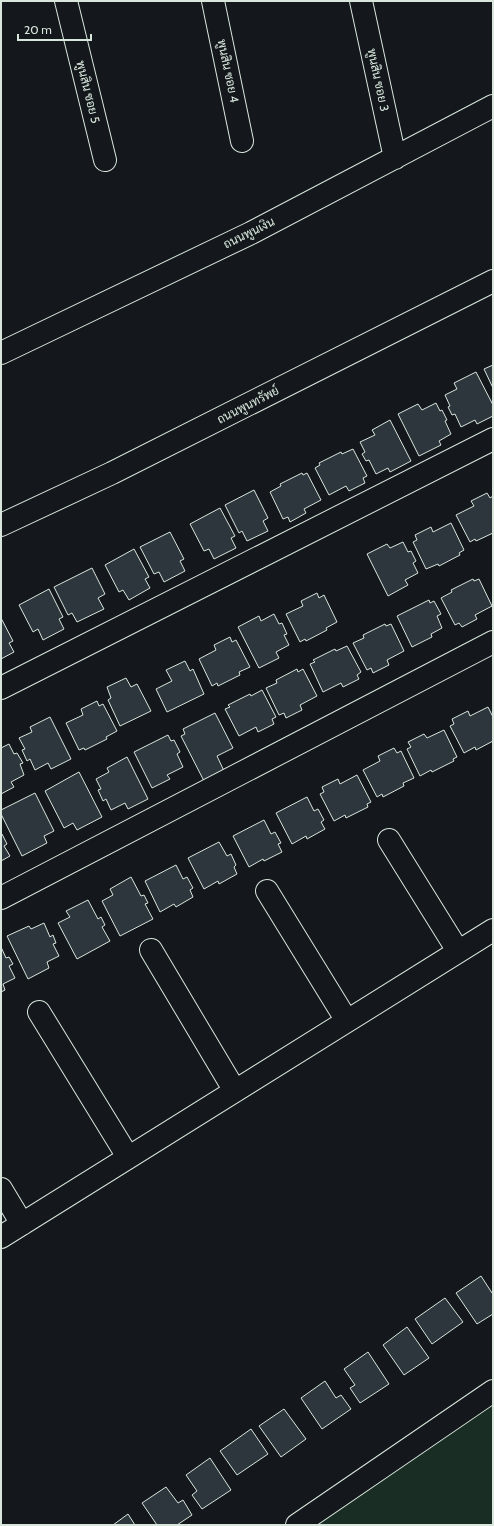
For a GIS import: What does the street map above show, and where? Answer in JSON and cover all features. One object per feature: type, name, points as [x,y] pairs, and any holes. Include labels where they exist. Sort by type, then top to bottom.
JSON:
[{"type":"street","name":"พูนสิน ซอย 5","points":[[66,1],[105,160]]},
{"type":"street","name":"พูนสิน ซอย 4","points":[[213,1],[242,141]]},
{"type":"street","name":"พูนสิน ซอย 3","points":[[361,1],[395,158]]},
{"type":"street","name":"ถนนพูนเงิน","points":[[1,353],[251,233],[493,106]]},
{"type":"street","name":"ถนนพูนทรัพย์","points":[[1,525],[119,469],[493,281]]},
{"type":"street","points":[[1,688],[493,439]]},
{"type":"street","points":[[1,898],[493,642]]},
{"type":"street","points":[[389,840],[458,951]]},
{"type":"street","points":[[267,891],[347,1021]]},
{"type":"street","points":[[1,1237],[493,930]]},
{"type":"street","points":[[151,950],[235,1091]]},
{"type":"street","points":[[39,1012],[128,1157]]},
{"type":"street","points":[[1,1189],[22,1224]]},
{"type":"street","points":[[297,1525],[493,1391]]},
{"type":"green space","points":[[493,1396],[493,1525],[304,1525]]},
{"type":"building","points":[[493,365],[493,388],[484,369]]},
{"type":"building","points":[[476,372],[493,405],[493,416],[477,424],[475,420],[461,427],[455,414],[452,415],[448,407],[450,406],[445,395],[457,389],[454,383]]},
{"type":"building","points":[[436,403],[440,411],[442,410],[447,420],[445,421],[451,434],[439,441],[441,445],[419,456],[398,414],[418,404],[422,410]]},
{"type":"building","points":[[390,420],[411,461],[390,472],[388,468],[376,474],[369,460],[366,461],[362,454],[365,452],[360,442],[375,435],[372,430]]},
{"type":"building","points":[[353,449],[367,476],[363,478],[365,483],[349,491],[346,486],[329,495],[315,468],[320,465],[319,463],[341,452],[342,454]]},
{"type":"building","points":[[302,473],[303,475],[307,473],[321,500],[304,509],[306,513],[290,522],[288,517],[283,519],[270,492],[281,486],[280,484]]},
{"type":"building","points":[[254,490],[268,518],[263,521],[268,531],[247,541],[242,531],[239,533],[225,505]]},
{"type":"building","points":[[487,493],[490,498],[493,496],[493,533],[476,541],[475,539],[470,542],[456,515],[474,506],[471,501]]},
{"type":"building","points":[[220,508],[235,536],[231,538],[236,548],[214,559],[209,549],[204,551],[190,524]]},
{"type":"building","points":[[451,523],[464,550],[459,553],[460,555],[439,566],[438,564],[426,569],[413,542],[417,540],[415,535],[431,527],[433,532]]},
{"type":"building","points":[[170,532],[184,559],[180,561],[185,571],[164,582],[159,572],[154,574],[140,547]]},
{"type":"building","points":[[403,542],[408,552],[411,551],[416,561],[413,563],[418,573],[405,580],[408,585],[388,596],[367,554],[387,544],[390,548]]},
{"type":"building","points":[[134,549],[149,577],[145,579],[150,588],[129,600],[123,590],[119,592],[105,565]]},
{"type":"building","points":[[92,568],[105,594],[98,598],[104,609],[77,622],[72,613],[68,615],[54,587]]},
{"type":"building","points":[[473,579],[474,581],[479,579],[492,606],[475,615],[477,619],[462,627],[459,623],[455,625],[441,598],[452,592],[451,590]]},
{"type":"building","points":[[49,589],[63,617],[59,619],[64,629],[43,640],[38,629],[33,632],[19,605]]},
{"type":"building","points":[[317,593],[319,598],[324,595],[337,622],[326,628],[327,630],[306,641],[305,639],[300,642],[286,614],[303,606],[301,601]]},
{"type":"building","points":[[429,600],[430,603],[434,601],[441,614],[437,616],[442,628],[431,634],[432,637],[412,647],[397,616]]},
{"type":"building","points":[[274,614],[279,624],[282,623],[287,634],[284,635],[289,645],[276,652],[279,658],[259,668],[238,627],[259,616],[261,621]]},
{"type":"building","points":[[1,618],[13,641],[9,643],[14,652],[1,659]]},
{"type":"building","points":[[385,624],[386,626],[391,624],[404,651],[387,660],[389,665],[373,673],[371,668],[367,670],[353,643],[364,638],[363,635]]},
{"type":"building","points":[[230,637],[232,642],[236,640],[250,667],[239,672],[240,675],[218,686],[217,683],[212,686],[199,659],[216,650],[214,645]]},
{"type":"building","points":[[347,646],[361,672],[357,675],[359,679],[343,687],[341,683],[323,692],[310,664],[315,662],[313,660],[335,649],[336,651]]},
{"type":"building","points":[[185,661],[190,671],[193,669],[204,694],[167,712],[156,689],[172,681],[166,670]]},
{"type":"building","points":[[297,669],[298,672],[303,669],[317,696],[300,705],[302,710],[286,718],[284,713],[279,715],[266,688],[277,683],[276,680]]},
{"type":"building","points":[[126,678],[131,687],[137,684],[151,711],[120,726],[108,700],[111,698],[107,687]]},
{"type":"building","points":[[262,690],[276,717],[272,719],[274,724],[258,732],[256,727],[239,736],[225,709],[230,707],[228,705]]},
{"type":"building","points":[[97,701],[99,706],[103,704],[117,731],[106,737],[107,739],[85,750],[84,748],[79,750],[66,723],[83,715],[81,709]]},
{"type":"building","points":[[488,707],[493,717],[493,741],[476,750],[475,747],[464,753],[450,726],[454,724],[452,719],[468,711],[470,716]]},
{"type":"building","points":[[215,713],[233,748],[217,756],[224,771],[204,781],[181,736],[185,734],[183,729]]},
{"type":"building","points":[[50,717],[71,759],[51,769],[48,763],[35,770],[30,759],[27,761],[22,750],[25,749],[19,738],[32,732],[30,727]]},
{"type":"building","points":[[444,730],[457,757],[453,759],[454,761],[420,776],[407,749],[411,747],[408,742],[424,734],[427,738]]},
{"type":"building","points":[[168,735],[171,741],[174,740],[180,752],[177,754],[183,767],[167,775],[170,779],[152,788],[134,752]]},
{"type":"building","points":[[9,744],[14,754],[17,753],[23,763],[20,764],[24,775],[11,782],[14,787],[1,794],[1,748]]},
{"type":"building","points":[[394,748],[397,753],[401,751],[414,778],[403,783],[404,786],[383,797],[382,794],[377,797],[363,770],[380,761],[378,756]]},
{"type":"building","points":[[127,757],[148,799],[128,809],[125,803],[111,810],[106,799],[103,801],[98,790],[101,789],[96,779],[109,772],[107,768]]},
{"type":"building","points":[[79,772],[102,817],[77,830],[73,823],[64,828],[45,791]]},
{"type":"building","points":[[357,775],[371,802],[367,804],[368,807],[346,818],[345,815],[334,821],[320,794],[324,792],[322,787],[338,779],[340,784]]},
{"type":"building","points":[[35,793],[54,831],[44,836],[47,843],[22,856],[1,814],[1,810]]},
{"type":"building","points":[[307,797],[314,811],[318,809],[324,820],[321,822],[325,829],[307,839],[306,836],[292,844],[276,813]]},
{"type":"building","points":[[264,820],[271,834],[275,832],[281,843],[278,844],[282,852],[264,861],[263,859],[249,867],[233,836]]},
{"type":"building","points":[[2,834],[7,844],[4,846],[10,856],[1,861],[1,835]]},
{"type":"building","points":[[219,842],[227,856],[231,854],[236,865],[234,867],[237,874],[219,884],[218,881],[204,889],[188,858]]},
{"type":"building","points":[[176,865],[183,879],[187,877],[193,888],[190,890],[193,897],[176,907],[174,904],[160,912],[145,881]]},
{"type":"building","points":[[131,877],[141,896],[144,895],[148,903],[145,904],[153,919],[120,936],[102,901],[113,895],[110,889]]},
{"type":"building","points":[[88,900],[98,919],[101,917],[105,925],[102,927],[110,941],[77,959],[58,923],[70,917],[66,911]]},
{"type":"building","points":[[44,923],[50,937],[53,935],[56,943],[53,944],[59,956],[47,962],[49,968],[28,979],[7,936],[29,926],[31,929]]},
{"type":"building","points":[[1,947],[6,958],[9,957],[13,964],[9,966],[15,978],[3,984],[5,990],[1,992]]},
{"type":"building","points":[[481,1276],[492,1293],[493,1292],[493,1314],[477,1324],[456,1293]]},
{"type":"building","points":[[445,1298],[463,1322],[432,1344],[415,1319]]},
{"type":"building","points":[[407,1327],[429,1358],[404,1375],[383,1345]]},
{"type":"building","points":[[368,1352],[389,1384],[360,1403],[350,1388],[355,1385],[344,1369]]},
{"type":"building","points":[[325,1381],[336,1398],[341,1395],[351,1409],[322,1429],[301,1398]]},
{"type":"building","points":[[284,1409],[306,1439],[281,1457],[259,1426]]},
{"type":"building","points":[[251,1429],[268,1454],[237,1475],[220,1451]]},
{"type":"building","points":[[210,1458],[231,1490],[202,1509],[192,1495],[197,1491],[186,1475]]},
{"type":"building","points":[[166,1487],[178,1503],[183,1500],[192,1515],[177,1525],[157,1525],[142,1503]]},
{"type":"building","points":[[128,1514],[135,1525],[113,1525]]}]
